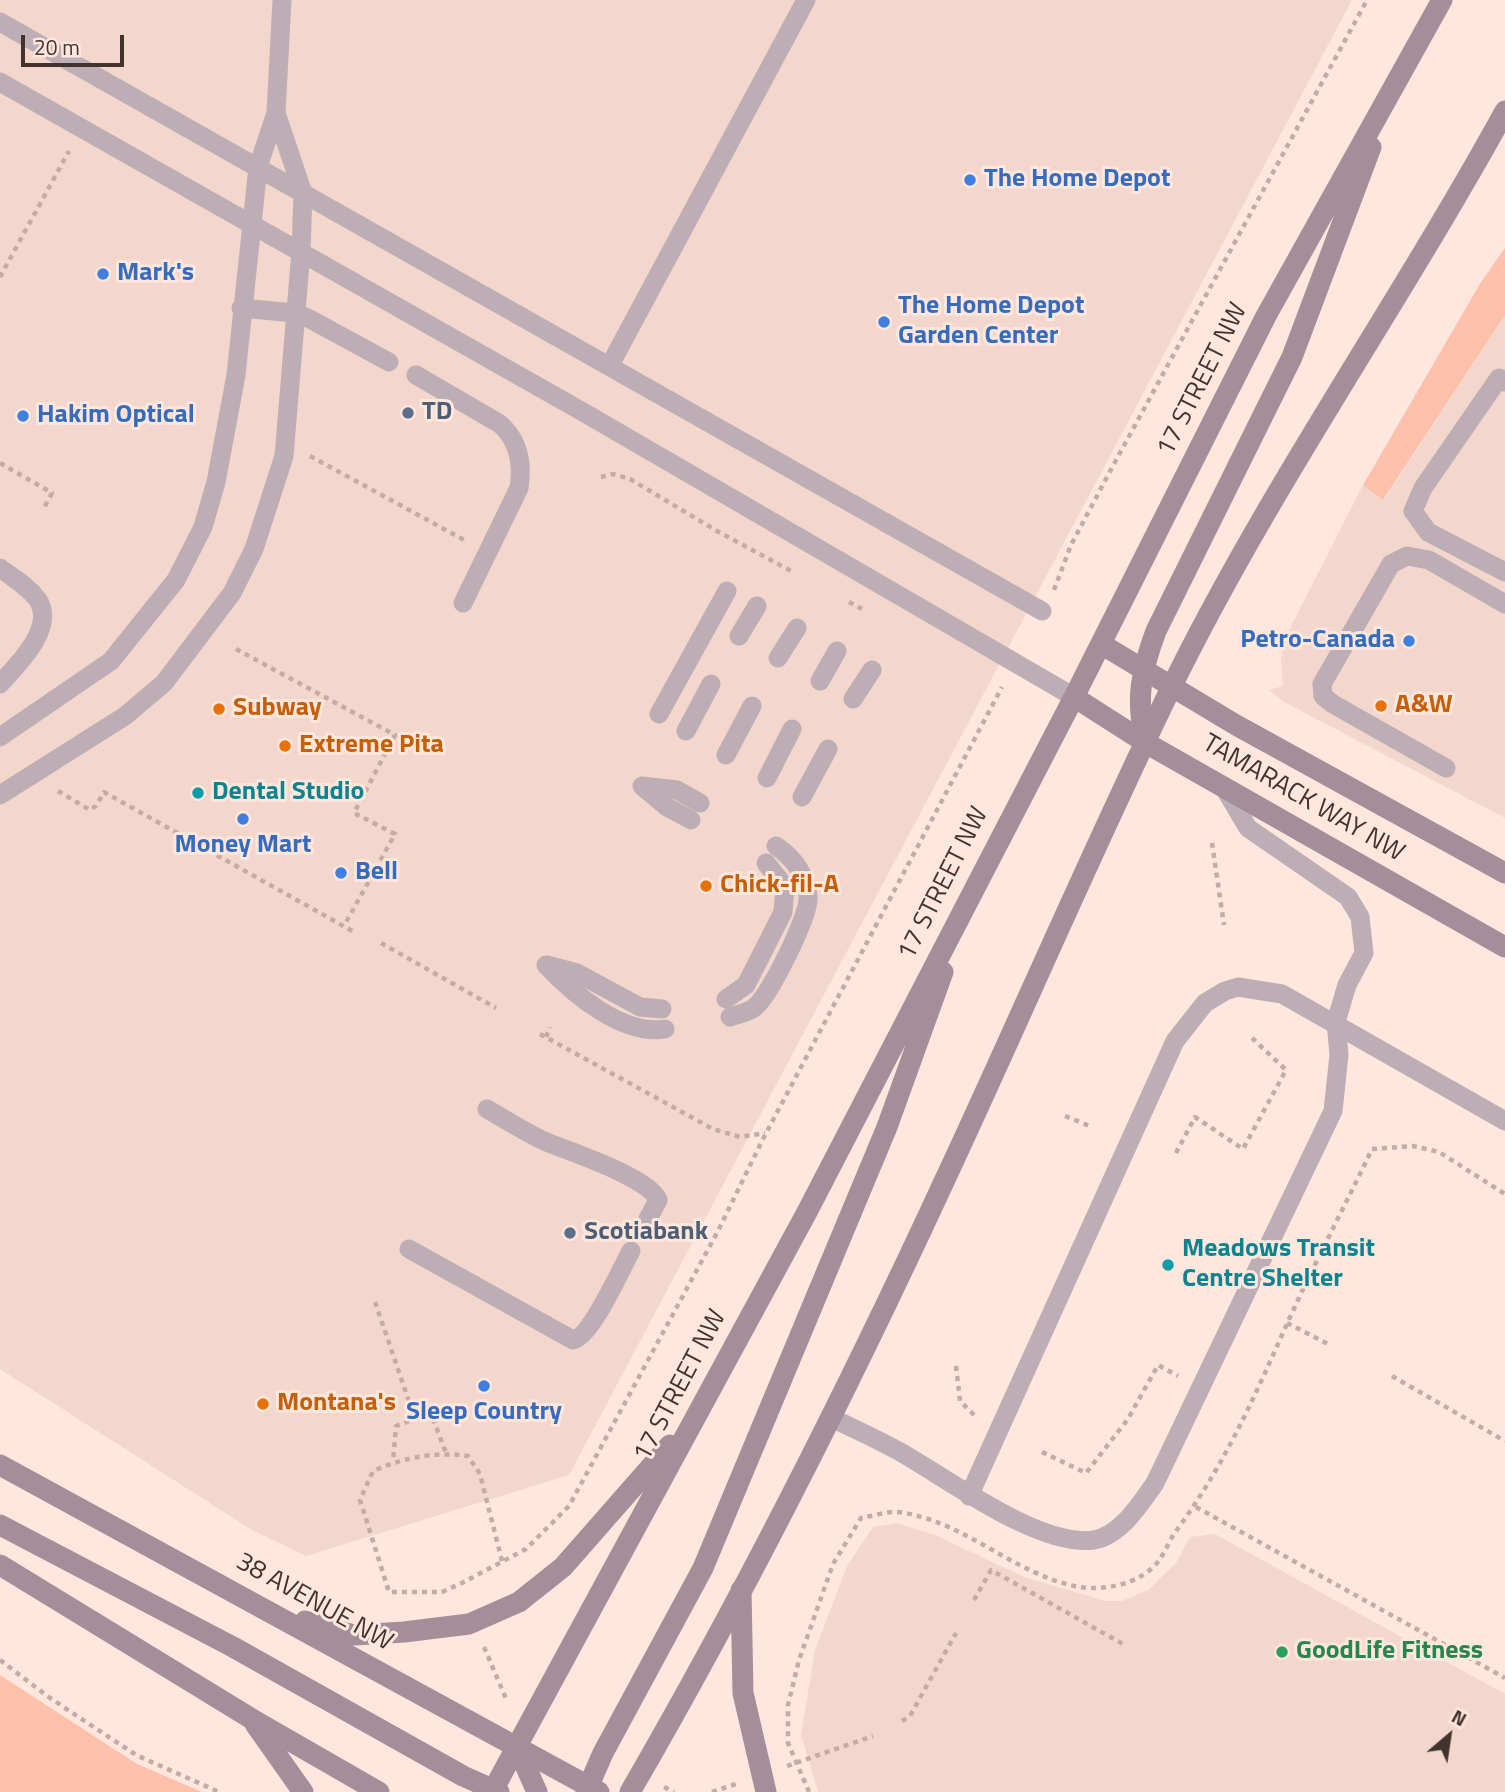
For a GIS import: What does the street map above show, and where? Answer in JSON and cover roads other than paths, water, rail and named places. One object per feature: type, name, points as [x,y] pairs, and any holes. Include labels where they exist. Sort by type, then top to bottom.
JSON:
[{"type":"main road","name":"17 STREET NW","points":[[495,1791],[807,1212],[1074,697],[1266,316],[1442,0]]},
{"type":"main road","points":[[1146,743],[1139,702],[1142,668],[1160,623],[1292,357],[1398,77]]},
{"type":"main road","points":[[630,1792],[830,1417],[946,1177],[1172,687],[1263,516],[1329,404],[1443,224],[1505,111]]},
{"type":"main road","name":"TAMARACK WAY NW","points":[[1101,644],[1172,687],[1505,873]]},
{"type":"main road","name":"TAMARACK WAY NW","points":[[1074,697],[1146,743],[1505,947]]},
{"type":"main road","points":[[591,1790],[603,1753],[702,1568],[887,1127],[973,888]]},
{"type":"main road","points":[[270,1610],[354,1635],[469,1624],[519,1602],[563,1567],[698,1413]]},
{"type":"main road","name":"38 AVENUE NW","points":[[0,1465],[270,1610],[591,1790]]},
{"type":"main road","points":[[0,1525],[233,1647],[495,1791]]},
{"type":"main road","points":[[0,1565],[252,1719],[379,1792]]},
{"type":"main road","points":[[741,1587],[743,1693],[766,1792]]},
{"type":"main road","points":[[252,1719],[303,1792]]},
{"type":"main road","points":[[517,1747],[537,1792]]},
{"type":"lane","points":[[0,737],[111,661],[176,580],[203,527],[216,482],[236,375],[258,167],[276,113],[282,0]]},
{"type":"lane","points":[[610,365],[806,0]]},
{"type":"lane","points":[[0,22],[1042,611]]},
{"type":"lane","points":[[0,82],[301,251],[1074,697]]},
{"type":"lane","points":[[0,794],[125,716],[164,683],[232,593],[254,549],[284,456],[301,251],[303,193],[276,113]]},
{"type":"lane","points":[[242,308],[295,313],[389,362]]},
{"type":"lane","points":[[416,375],[500,424],[509,432],[520,457],[519,488],[463,603]]},
{"type":"lane","points":[[1502,380],[1423,488],[1413,511],[1429,531],[1505,572]]},
{"type":"lane","points":[[1446,768],[1333,704],[1323,696],[1322,684],[1391,564],[1407,556],[1429,561],[1505,604]]},
{"type":"lane","points":[[0,568],[26,587],[39,601],[43,615],[39,632],[0,684]]},
{"type":"lane","points":[[659,714],[727,591]]},
{"type":"lane","points":[[739,636],[757,606]]},
{"type":"lane","points":[[778,658],[797,628]]},
{"type":"lane","points":[[820,681],[837,651]]},
{"type":"lane","points":[[853,699],[872,670]]},
{"type":"lane","points":[[686,731],[711,684]]},
{"type":"lane","points":[[726,755],[752,706]]},
{"type":"lane","points":[[767,778],[792,729]]},
{"type":"lane","points":[[802,797],[828,749]]},
{"type":"lane","points":[[642,786],[677,790],[696,812]]},
{"type":"lane","points":[[830,1417],[902,1453],[969,1496],[1066,1540],[1097,1540],[1132,1517],[1171,1451],[1334,1111],[1339,1055],[1336,1022],[1348,985],[1364,953],[1360,917],[1349,897],[1248,828],[1223,786]]},
{"type":"lane","points":[[728,1008],[749,1012],[765,996],[807,908],[807,891],[794,860],[771,855]]},
{"type":"lane","points":[[662,1009],[640,1007],[577,973],[546,964],[572,993],[633,1027],[645,1031],[665,1030]]},
{"type":"lane","points":[[969,1496],[1175,1041],[1205,1003],[1224,991],[1238,987],[1282,994],[1336,1022],[1456,1095],[1505,1121]]},
{"type":"lane","points":[[487,1109],[545,1141],[588,1158],[646,1187],[658,1200],[648,1219]]},
{"type":"lane","points":[[410,1249],[572,1340],[578,1339],[589,1327],[631,1251]]},
{"type":"place","name":"The Home Depot","points":[[970,180]]},
{"type":"place","name":"Mark's","points":[[103,274]]},
{"type":"place","name":"The Home Depot Garden Center","points":[[884,322]]},
{"type":"place","name":"TD","points":[[408,413]]},
{"type":"place","name":"Hakim Optical","points":[[23,416]]},
{"type":"place","name":"Petro-Canada","points":[[1409,641]]},
{"type":"place","name":"A&W","points":[[1381,706]]},
{"type":"place","name":"Subway","points":[[219,709]]},
{"type":"place","name":"Extreme Pita","points":[[285,746]]},
{"type":"place","name":"Dental Studio","points":[[198,793]]},
{"type":"place","name":"Money Mart","points":[[243,819]]},
{"type":"place","name":"Bell","points":[[341,873]]},
{"type":"place","name":"Chick-fil-A","points":[[706,886]]},
{"type":"place","name":"Scotiabank","points":[[570,1233]]},
{"type":"place","name":"Meadows Transit Centre Shelter","points":[[1168,1265]]},
{"type":"place","name":"Sleep Country","points":[[484,1386]]},
{"type":"place","name":"Montana's","points":[[263,1404]]},
{"type":"place","name":"GoodLife Fitness","points":[[1282,1652]]}]
